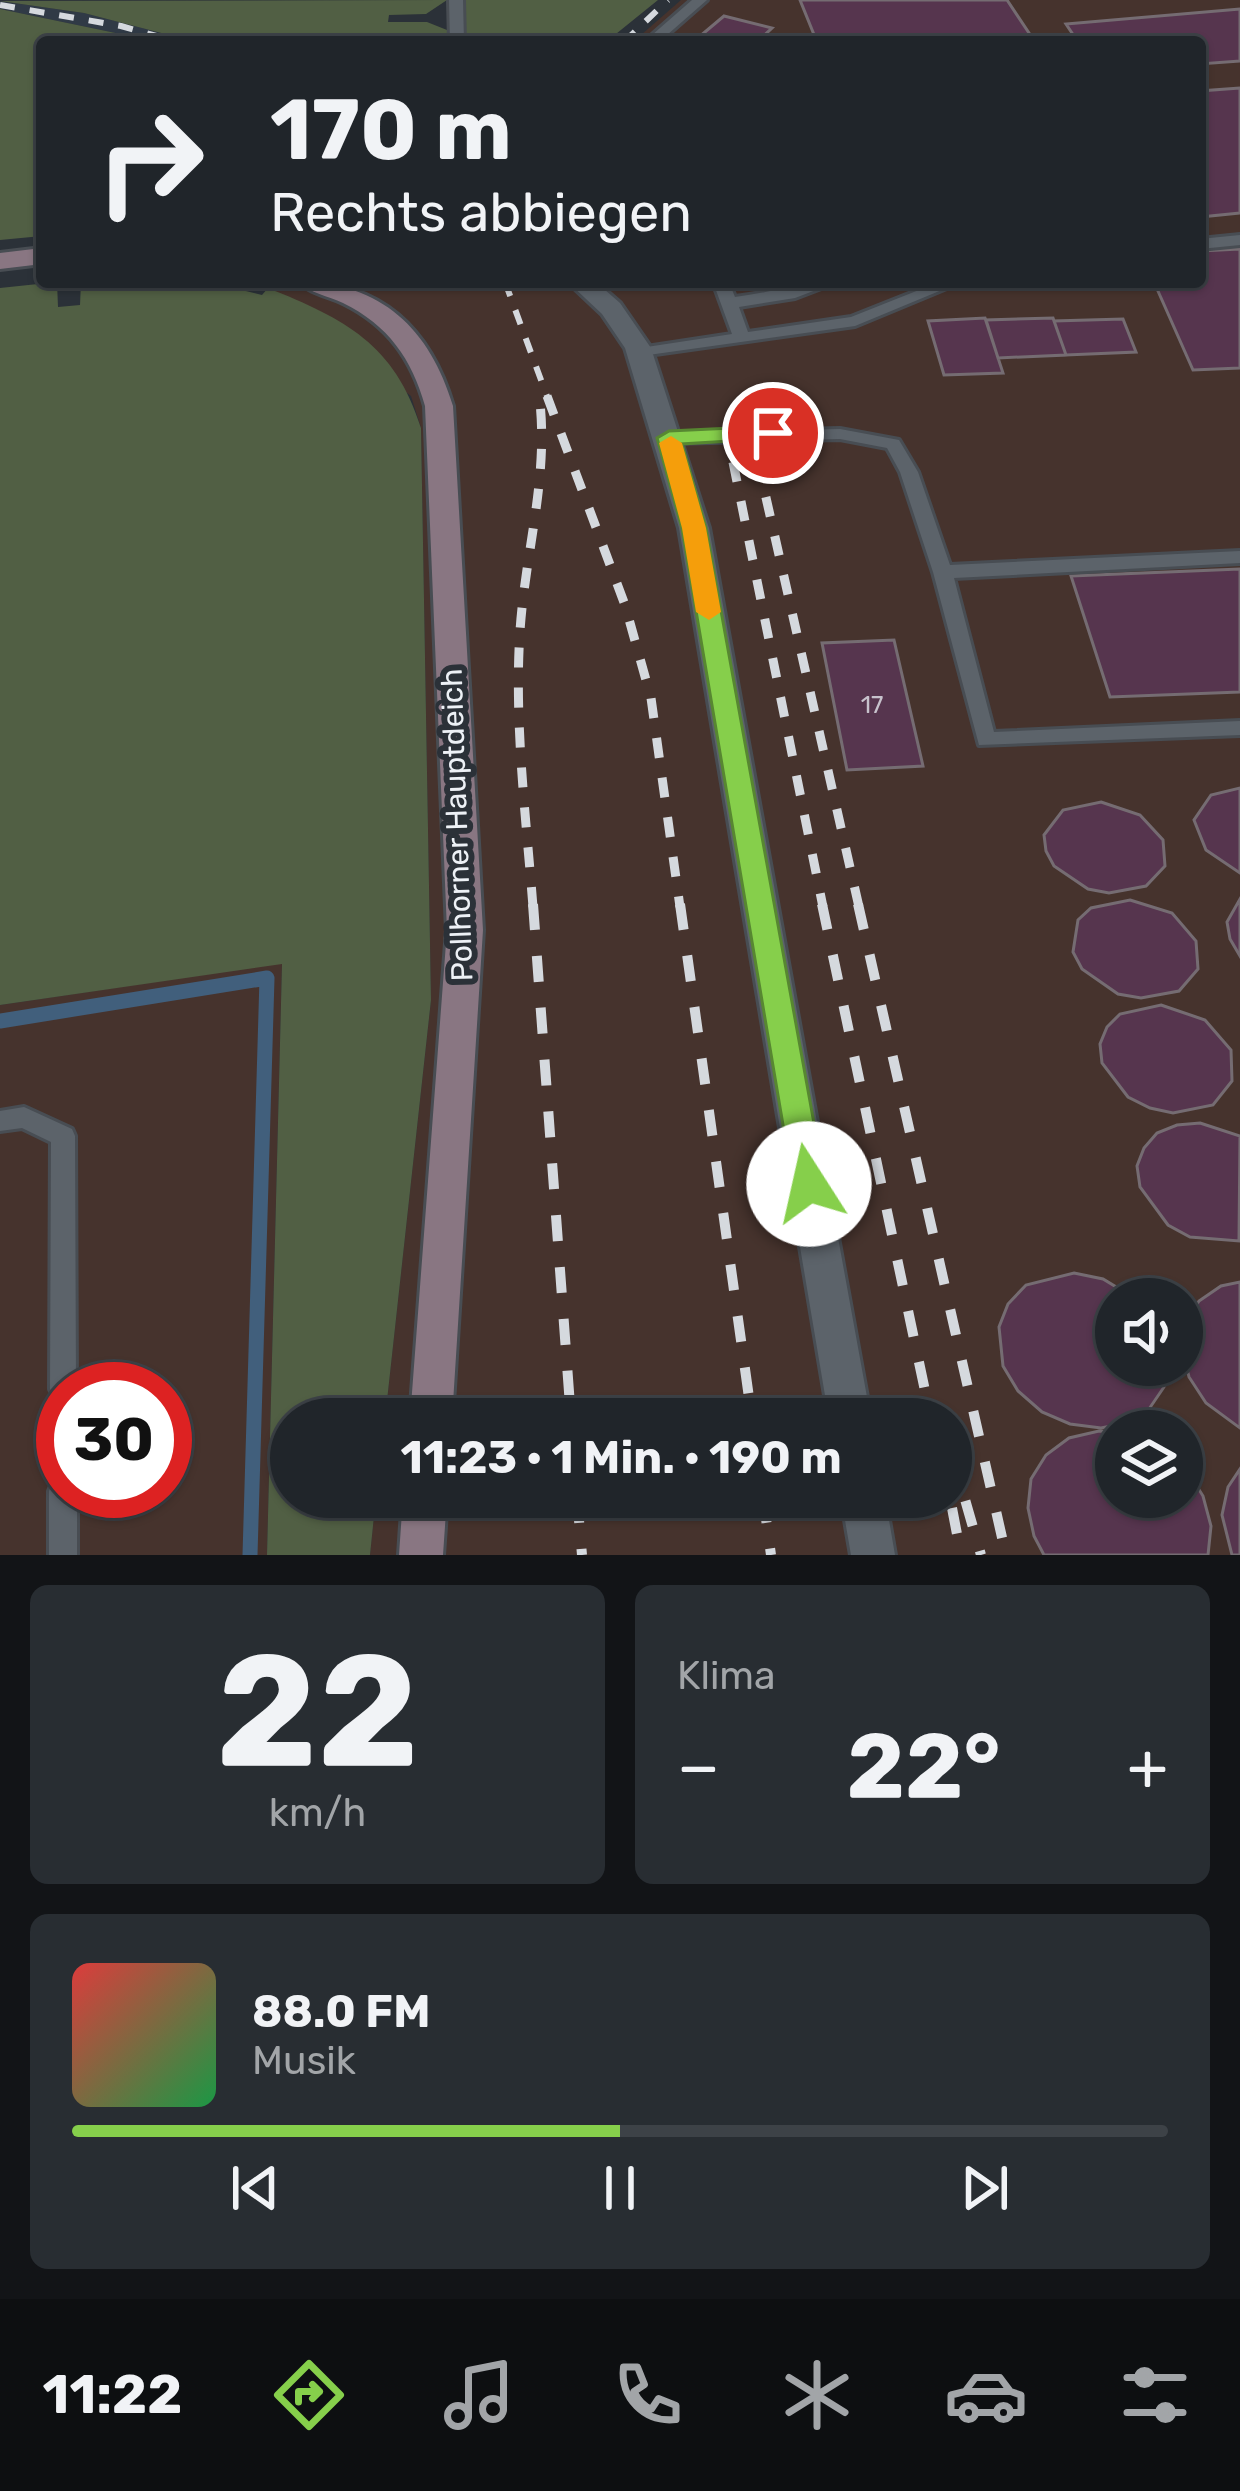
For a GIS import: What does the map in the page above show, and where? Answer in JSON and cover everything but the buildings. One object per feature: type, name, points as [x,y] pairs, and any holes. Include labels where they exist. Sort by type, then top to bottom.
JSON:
[{"type":"main road","points":[[0,261],[36,257]]},
{"type":"main road","name":"Pollhorner Hauptdeich","points":[[331,288],[393,322],[424,359],[439,406],[465,930],[432,1398]]},
{"type":"main road","points":[[421,1555],[424,1518]]},
{"type":"street","points":[[588,288],[611,309],[640,353],[694,528],[846,1398]]},
{"type":"street","points":[[867,1518],[873,1555]]},
{"type":"lane","points":[[456,0],[457,36]]},
{"type":"lane","points":[[657,36],[700,0]]},
{"type":"lane","points":[[1206,243],[1240,240]]},
{"type":"lane","points":[[722,288],[742,338]]},
{"type":"lane","points":[[728,303],[811,288]]},
{"type":"lane","points":[[640,353],[855,321],[938,288]]},
{"type":"lane","points":[[669,438],[841,434],[893,444],[909,472],[943,572],[986,740],[1240,728]]},
{"type":"lane","points":[[943,572],[1240,557]]},
{"type":"lane","points":[[0,1121],[23,1117],[63,1136],[63,1362]]},
{"type":"lane","points":[[63,1518],[63,1555]]},
{"type":"shaded area","points":[[681,0],[1240,0],[1240,1555],[370,1555],[374,1518],[972,1518],[972,1398],[387,1398],[431,1000],[421,428],[411,396],[268,288],[1206,288],[1206,36],[640,36]]},
{"type":"shaded area","points":[[0,1],[84,13],[173,36],[130,36],[0,9]]},
{"type":"shaded area","points":[[282,963],[267,1555],[0,1555],[0,1005]]},
{"type":"green space","points":[[447,0],[426,14],[389,15],[388,22],[427,22],[447,30],[447,36],[173,36],[84,13],[0,1]]},
{"type":"green space","points":[[462,0],[658,0],[613,36],[464,36]]},
{"type":"green space","points":[[0,9],[130,36],[36,36],[36,237],[0,240]]},
{"type":"green space","points":[[36,284],[36,288],[57,288],[58,307],[80,305],[81,288],[233,288],[262,295],[268,288],[321,311],[364,338],[397,375],[421,428],[431,1000],[387,1398],[271,1398],[282,964],[0,1005],[0,288]]},
{"type":"green space","points":[[270,1437],[270,1518],[374,1518],[370,1555],[267,1555]]},
{"type":"waterway","points":[[0,1021],[267,978],[250,1555]]},
{"type":"railway","points":[[630,36],[668,0]]},
{"type":"railway","points":[[0,5],[157,36]]},
{"type":"railway","points":[[507,288],[548,399]]},
{"type":"railway","points":[[547,396],[625,605],[651,698],[680,907]]},
{"type":"railway","points":[[533,907],[519,666],[541,461],[540,403]]},
{"type":"railway","points":[[757,458],[859,907]]},
{"type":"railway","points":[[733,462],[823,907]]},
{"type":"railway","points":[[533,904],[569,1398]]},
{"type":"railway","points":[[680,904],[749,1398]]},
{"type":"railway","points":[[822,904],[927,1398]]},
{"type":"railway","points":[[858,904],[1006,1555]]},
{"type":"railway","points":[[579,1518],[582,1555]]},
{"type":"railway","points":[[766,1518],[771,1555]]},
{"type":"railway","points":[[954,1518],[961,1555]]},
{"type":"railway","points":[[970,1518],[981,1555]]},
{"type":"slow traffic","points":[[671,443],[694,528],[709,612]]},
{"type":"route","points":[[773,433],[669,438],[694,528],[809,1184]]}]
